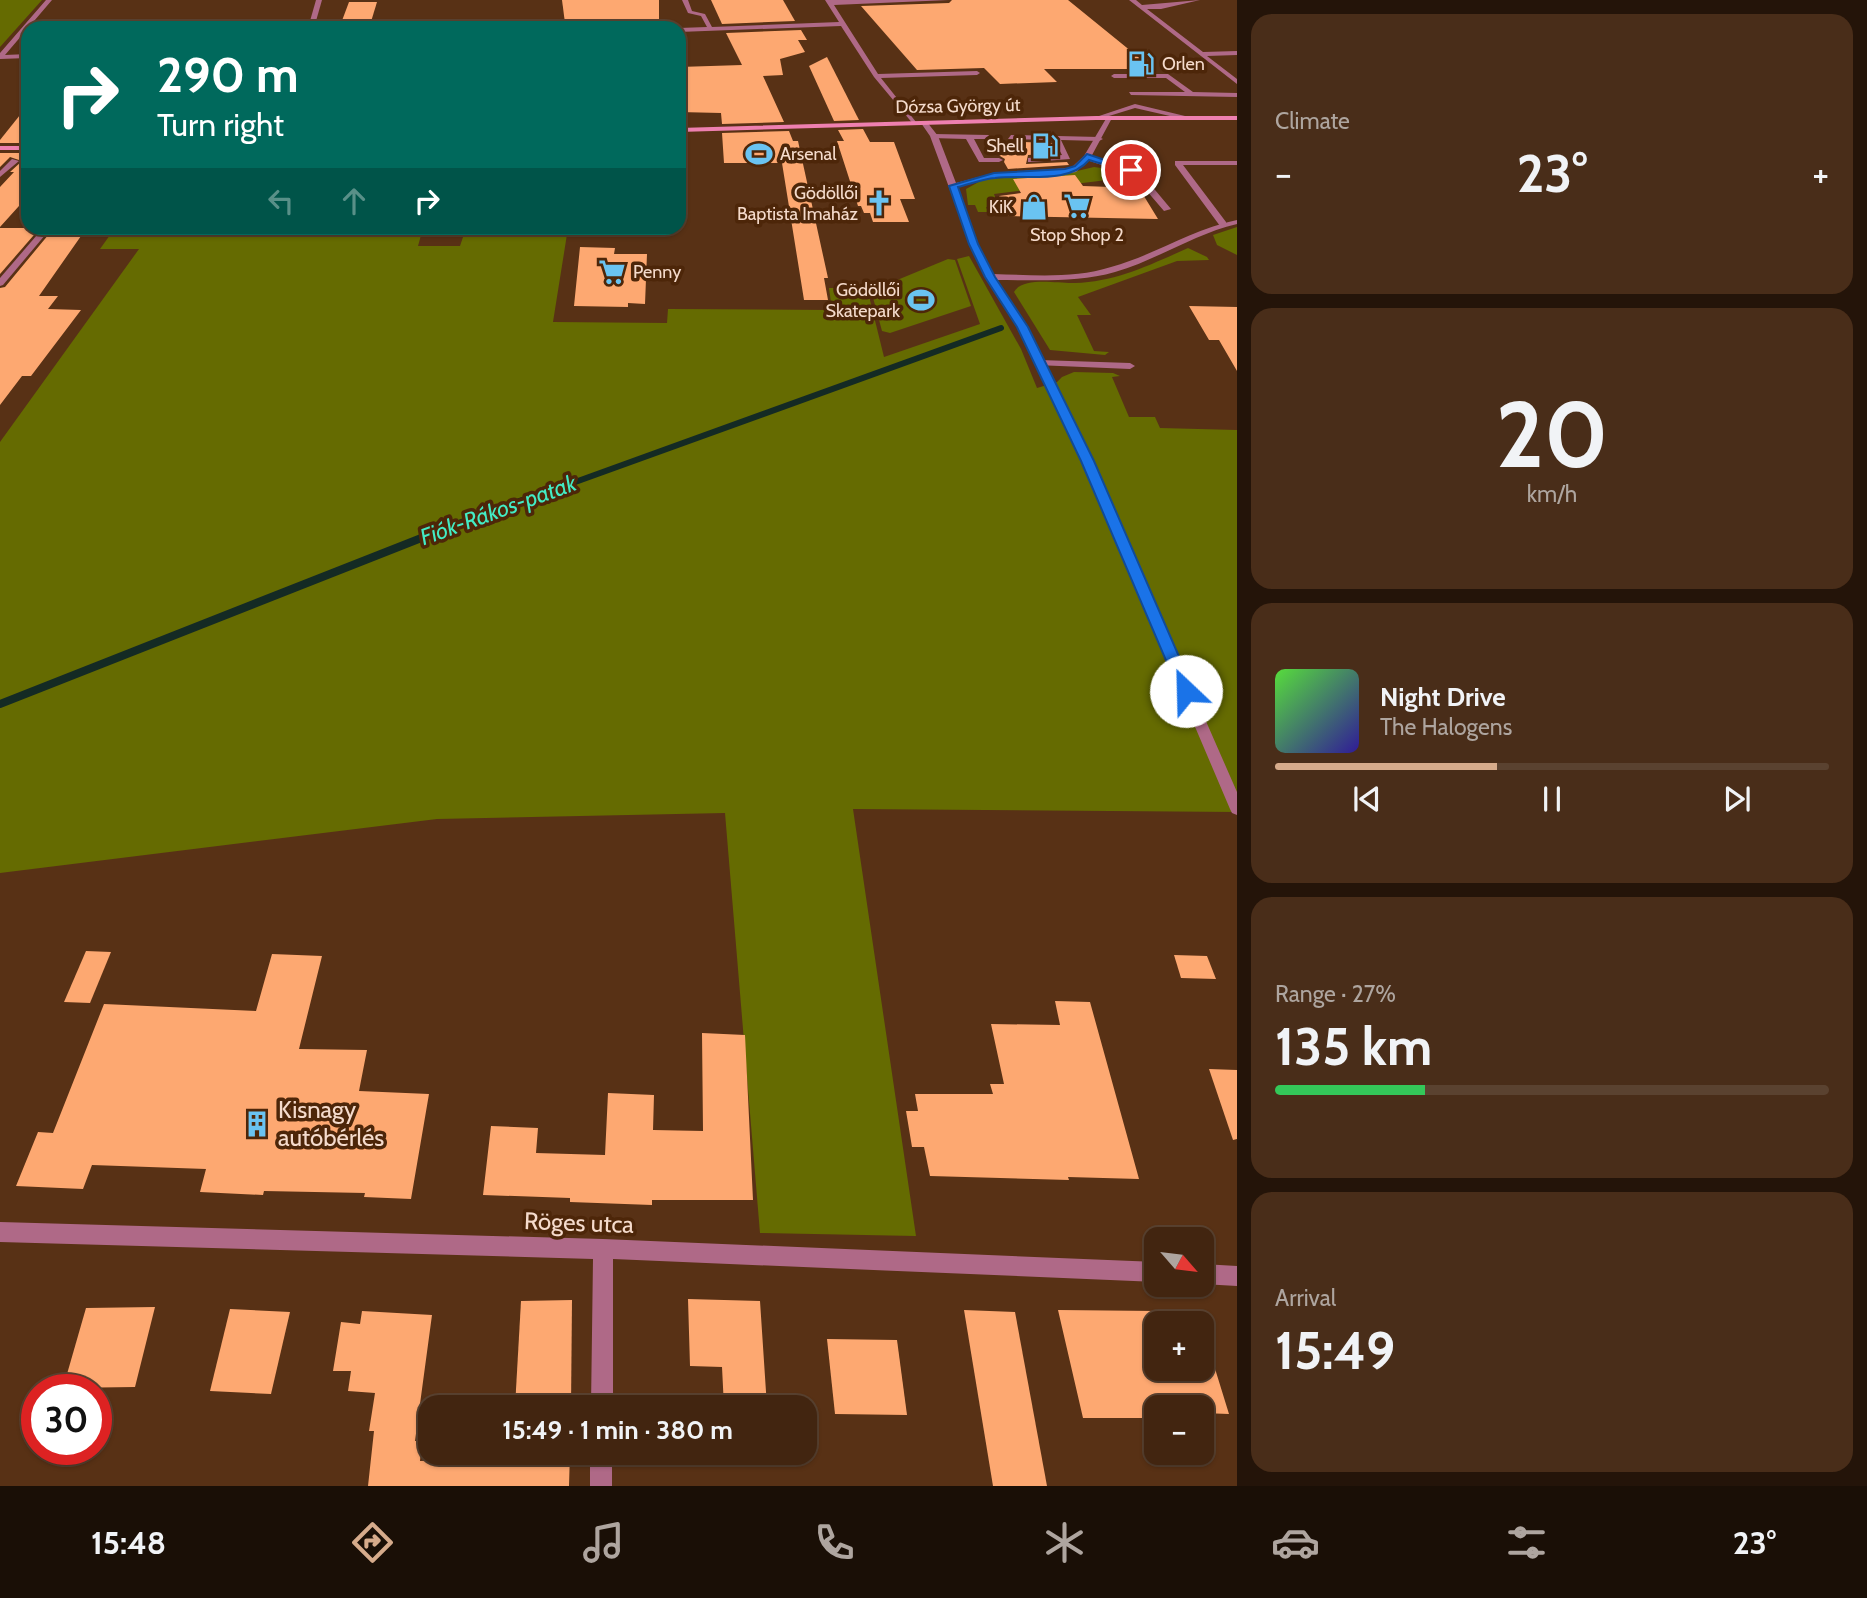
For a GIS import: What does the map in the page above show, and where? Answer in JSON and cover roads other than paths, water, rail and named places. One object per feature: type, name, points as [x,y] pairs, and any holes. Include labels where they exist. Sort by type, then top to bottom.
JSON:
[{"type":"main road","name":"Dózsa György út","points":[[686,130],[1096,118],[1237,118]]},
{"type":"main road","points":[[0,148],[21,148]]},
{"type":"street","points":[[32,21],[50,0]]},
{"type":"street","points":[[312,21],[319,0]]},
{"type":"street","points":[[685,0],[690,12],[703,15],[710,28]]},
{"type":"street","points":[[829,2],[946,0]]},
{"type":"street","points":[[1132,0],[1237,82]]},
{"type":"street","points":[[1141,7],[1161,7],[1197,0]]},
{"type":"street","points":[[829,2],[876,76],[914,123]]},
{"type":"street","points":[[686,30],[843,24]]},
{"type":"street","points":[[0,57],[21,33]]},
{"type":"street","points":[[1202,54],[1237,53]]},
{"type":"street","points":[[0,57],[21,56]]},
{"type":"street","points":[[876,76],[977,73]]},
{"type":"street","points":[[1190,93],[1168,76],[1114,76],[1131,93],[1237,95]]},
{"type":"street","points":[[1131,93],[1128,98],[1135,106]]},
{"type":"street","points":[[1096,118],[1135,106],[1183,117]]},
{"type":"street","points":[[953,186],[994,175],[1066,172],[1078,168],[1099,139],[1109,118]]},
{"type":"street","points":[[925,123],[934,136],[974,244],[990,277],[1022,327],[1087,461],[1237,809]]},
{"type":"street","points":[[934,136],[986,137]]},
{"type":"street","points":[[970,137],[982,160],[999,160]]},
{"type":"street","points":[[1011,137],[1099,139]]},
{"type":"street","points":[[1031,160],[1067,157],[1056,137]]},
{"type":"street","points":[[1087,157],[1138,174],[1167,209]]},
{"type":"street","points":[[0,175],[15,161]]},
{"type":"street","points":[[1223,224],[1178,163],[1237,163]]},
{"type":"street","points":[[990,277],[1076,276],[1103,272],[1124,266],[1223,224],[1237,222]]},
{"type":"street","points":[[0,283],[41,235]]},
{"type":"street","points":[[1039,363],[1130,366]]},
{"type":"street","name":"Röges utca","points":[[0,1232],[603,1249],[1144,1271]]},
{"type":"street","points":[[602,1395],[603,1249]]},
{"type":"street","points":[[1214,1275],[1237,1276]]},
{"type":"street","points":[[601,1465],[601,1486]]},
{"type":"waterway","name":"Fiók-Rákos-patak","points":[[531,498],[1001,328]]},
{"type":"waterway","name":"Fiók-Rákos-patak","points":[[0,704],[434,533],[536,496]]},
{"type":"place","name":"Orlen","points":[[1141,64]]},
{"type":"place","name":"Shell","points":[[1045,146]]},
{"type":"place","name":"Arsenal","points":[[759,154]]},
{"type":"place","name":"Gödöllői Baptista Imaház","points":[[879,203]]},
{"type":"place","name":"Stop Shop 2","points":[[1077,206]]},
{"type":"place","name":"KiK","points":[[1034,207]]},
{"type":"place","name":"Penny","points":[[612,272]]},
{"type":"place","name":"Gödöllői Skatepark","points":[[921,300]]},
{"type":"place","name":"Kisnagy autóbérlés","points":[[257,1124]]}]
